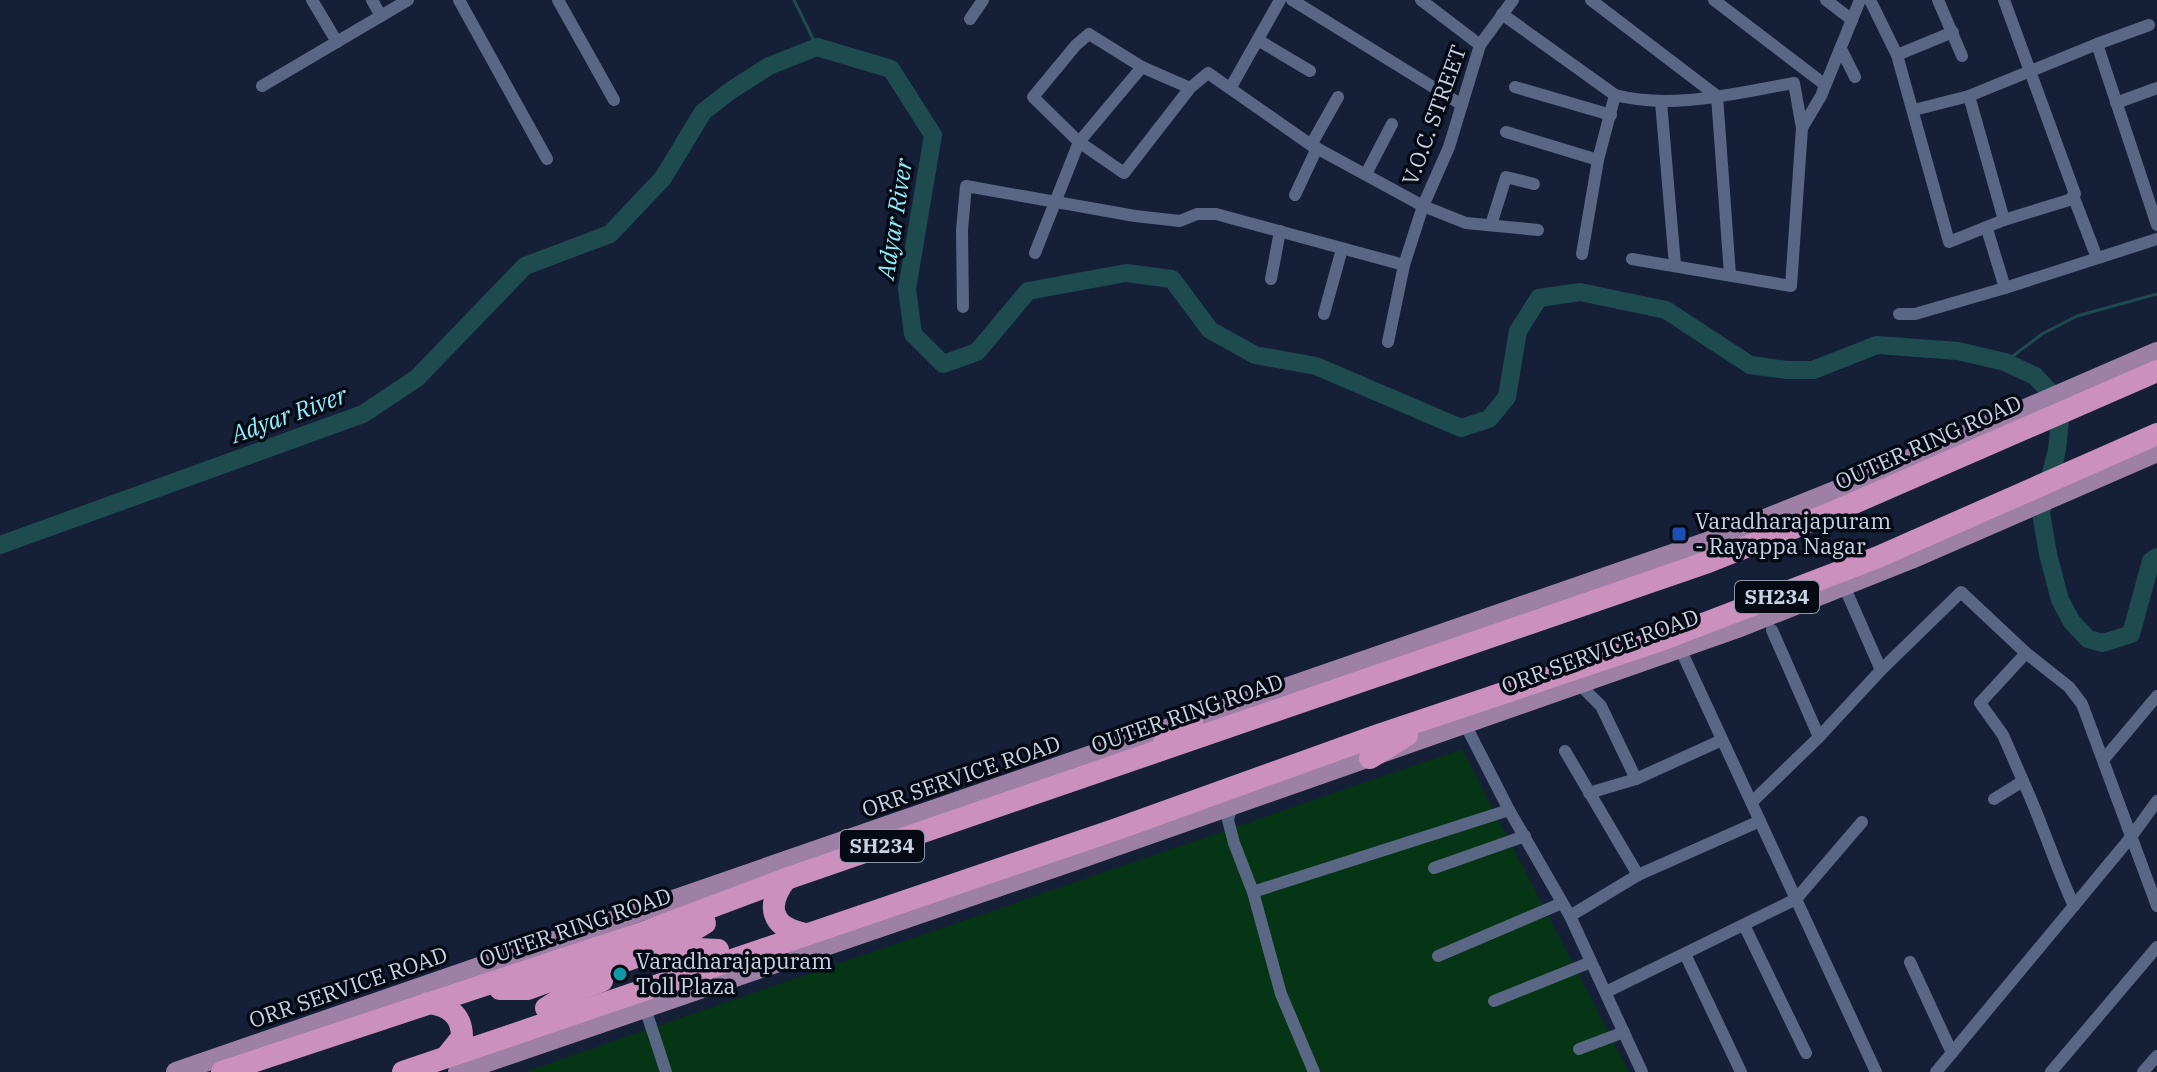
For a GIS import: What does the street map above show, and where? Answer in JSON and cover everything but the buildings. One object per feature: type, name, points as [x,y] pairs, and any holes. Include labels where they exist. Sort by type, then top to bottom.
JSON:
[{"type":"highway","name":"OUTER RING ROAD","points":[[737,899],[786,879],[1720,557],[1831,513],[1999,439],[2037,413],[2074,397],[2157,371]]},
{"type":"highway","name":"SH234","points":[[760,948],[1117,829],[1439,715],[1569,680],[1839,573],[1990,508],[2017,504],[2069,473],[2157,434]]},
{"type":"highway","points":[[1394,651],[1463,646]]},
{"type":"highway","points":[[1370,758],[1439,715]]},
{"type":"highway","points":[[1147,756],[1192,721]]},
{"type":"highway","points":[[1117,829],[1185,822]]},
{"type":"highway","points":[[786,879],[775,895],[775,914],[790,930],[806,934]]},
{"type":"highway","points":[[659,956],[737,899]]},
{"type":"highway","points":[[467,991],[500,989],[658,935],[737,899]]},
{"type":"highway","points":[[467,991],[505,972],[706,901],[737,899]]},
{"type":"highway","points":[[528,989],[705,923]]},
{"type":"highway","points":[[500,989],[571,986],[659,956],[698,949],[760,948]]},
{"type":"highway","points":[[496,1039],[528,1035],[701,977],[752,957],[760,948]]},
{"type":"highway","points":[[496,1039],[540,1018],[760,948]]},
{"type":"highway","points":[[546,1008],[718,950]]},
{"type":"highway","points":[[403,1072],[452,1065],[546,1008],[571,986]]},
{"type":"highway","name":"OUTER RING ROAD","points":[[222,1072],[467,991]]},
{"type":"highway","points":[[428,1003],[443,1005],[456,1015],[460,1023],[462,1037],[452,1065]]},
{"type":"main road","points":[[2074,397],[2157,352]]},
{"type":"main road","name":"ORR SERVICE ROAD","points":[[176,1072],[1595,582],[1738,530],[2037,413]]},
{"type":"main road","name":"ORR SERVICE ROAD","points":[[452,1065],[645,1008],[1185,822],[1465,724],[1569,680],[1628,667],[1770,623],[2017,504],[2060,495],[2157,452]]},
{"type":"main road","points":[[1628,667],[1655,665],[1684,657],[1770,623]]},
{"type":"street","points":[[312,0],[337,42]]},
{"type":"street","points":[[372,0],[381,16]]},
{"type":"street","points":[[262,86],[408,0]]},
{"type":"street","points":[[459,0],[547,159]]},
{"type":"street","points":[[558,0],[614,100]]},
{"type":"street","points":[[970,19],[983,0]]},
{"type":"street","points":[[1231,87],[1280,0]]},
{"type":"street","points":[[1292,0],[1462,105]]},
{"type":"street","points":[[1421,0],[1480,45]]},
{"type":"street","name":"V.O.C. STREET","points":[[1388,342],[1404,265],[1423,206],[1449,147],[1480,45],[1513,0]]},
{"type":"street","points":[[1591,0],[1717,96],[1730,275]]},
{"type":"street","points":[[1714,0],[1824,84]]},
{"type":"street","points":[[1826,0],[1852,20]]},
{"type":"street","points":[[1802,128],[1821,96],[1860,0]]},
{"type":"street","points":[[1870,0],[1897,55],[1949,242],[2004,220],[2074,198]]},
{"type":"street","points":[[1938,0],[1962,56]]},
{"type":"street","points":[[2004,0],[2033,72],[2097,258]]},
{"type":"street","points":[[1502,14],[1615,95],[1661,102],[1794,83],[1802,128],[1791,286],[1632,259]]},
{"type":"street","points":[[1914,110],[1969,96],[2149,25]]},
{"type":"street","points":[[1897,55],[1953,32]]},
{"type":"street","points":[[1190,88],[1142,67],[1089,34],[1076,45],[1033,97],[1079,142],[1124,173],[1190,88],[1208,73],[1314,147],[1423,206],[1466,223],[1538,230]]},
{"type":"street","points":[[1258,40],[1310,71]]},
{"type":"street","points":[[2097,44],[2157,225]]},
{"type":"street","points":[[1841,49],[1855,77]]},
{"type":"street","points":[[1035,253],[1053,201],[1079,142],[1142,67]]},
{"type":"street","points":[[1515,87],[1611,115]]},
{"type":"street","points":[[2116,103],[2157,88]]},
{"type":"street","points":[[1582,254],[1598,160],[1615,95]]},
{"type":"street","points":[[1969,96],[2004,220]]},
{"type":"street","points":[[1295,195],[1338,97]]},
{"type":"street","points":[[1661,102],[1675,265]]},
{"type":"street","points":[[1366,174],[1392,124]]},
{"type":"street","points":[[1506,132],[1598,160]]},
{"type":"street","points":[[1491,225],[1506,177],[1534,184]]},
{"type":"street","points":[[963,307],[962,230],[966,186],[1135,216],[1180,221],[1197,214],[1216,214],[1404,265]]},
{"type":"street","points":[[1987,229],[2005,288]]},
{"type":"street","points":[[1271,279],[1280,231]]},
{"type":"street","points":[[1899,314],[1915,314],[2005,288],[2157,239]]},
{"type":"street","points":[[1324,314],[1342,249]]},
{"type":"street","points":[[1844,586],[1881,670]]},
{"type":"street","points":[[1752,802],[1961,592],[2026,653],[2069,687],[2082,704],[2157,906]]},
{"type":"street","points":[[1770,623],[1819,737]]},
{"type":"street","points":[[2026,653],[1980,703],[2003,735],[2034,803],[2055,865],[2074,906]]},
{"type":"street","points":[[1684,657],[1876,1072]]},
{"type":"street","points":[[1569,680],[1601,706],[1636,779]]},
{"type":"street","points":[[2104,759],[2157,696]]},
{"type":"street","points":[[1465,724],[1509,810],[1570,916],[1642,1072]]},
{"type":"street","points":[[1589,793],[1636,779],[1722,740]]},
{"type":"street","points":[[1565,751],[1638,875]]},
{"type":"street","points":[[1994,799],[2023,781]]},
{"type":"street","points":[[1936,1072],[2131,837],[2157,801]]},
{"type":"street","points":[[1232,805],[1228,820],[1234,843],[1253,892],[1281,994],[1314,1072]]},
{"type":"street","points":[[1253,892],[1509,810]]},
{"type":"street","points":[[1570,916],[1638,875],[1760,821]]},
{"type":"street","points":[[1606,992],[1796,899],[1862,822]]},
{"type":"street","points":[[1434,868],[1525,836]]},
{"type":"street","points":[[1438,956],[1562,903]]},
{"type":"street","points":[[1744,925],[1806,1053]]},
{"type":"street","points":[[2051,1072],[2157,947]]},
{"type":"street","points":[[1685,954],[1741,1072]]},
{"type":"street","points":[[1494,1001],[1591,962]]},
{"type":"street","points":[[1910,962],[1952,1053]]},
{"type":"street","points":[[645,1008],[666,1072]]},
{"type":"street","points":[[1579,1049],[1624,1032]]},
{"type":"street","points":[[2143,1072],[2157,1056]]},
{"type":"green space","points":[[1462,749],[1629,1072],[524,1072]]},
{"type":"waterway","points":[[794,0],[817,47]]},
{"type":"waterway","name":"Adyar River","points":[[0,545],[363,414],[417,378],[525,266],[610,234],[663,178],[703,112],[769,66],[817,47],[891,69],[933,135],[907,289],[913,334],[943,364],[977,352],[1028,291],[1126,273],[1172,279],[1210,330],[1255,355],[1316,366],[1461,428],[1489,419],[1507,397],[1518,331],[1539,298],[1580,292],[1666,310],[1750,365],[1787,370],[1813,370],[1877,345],[1958,351],[2005,362],[2035,376],[2058,406],[2057,450],[2041,513],[2060,600],[2072,622],[2088,639],[2103,643],[2131,634],[2151,561],[2157,557]]},
{"type":"waterway","points":[[2005,362],[2042,334],[2077,316],[2157,294]]},
{"type":"place","name":"Varadharajapuram - Rayappa Nagar","points":[[1679,534]]},
{"type":"place","name":"Varadharajapuram Toll Plaza","points":[[620,974]]}]
